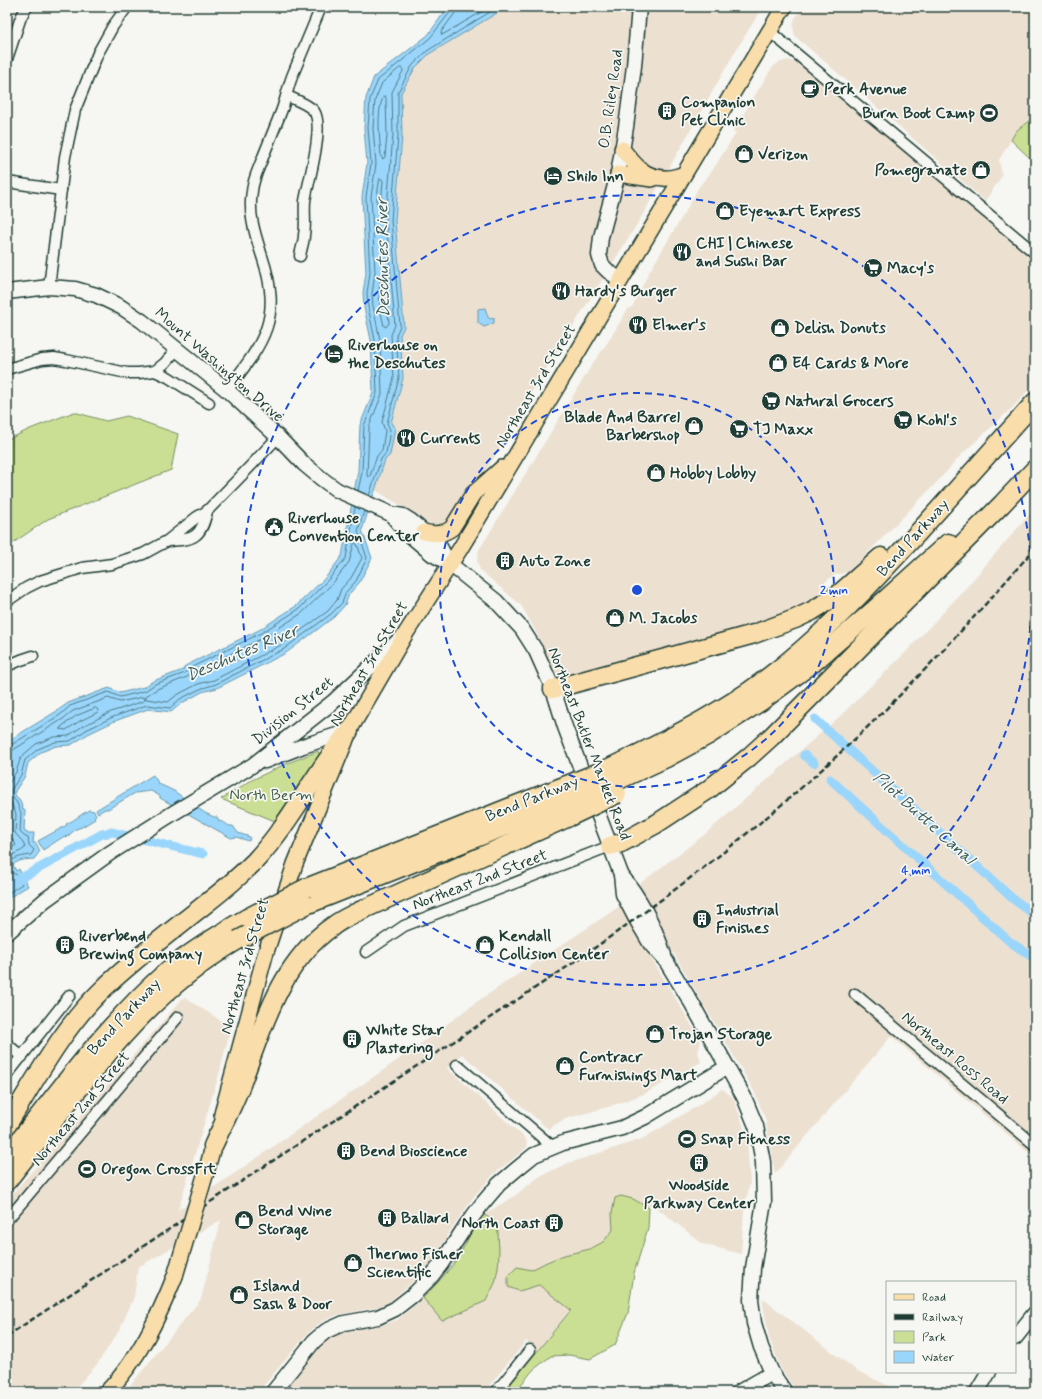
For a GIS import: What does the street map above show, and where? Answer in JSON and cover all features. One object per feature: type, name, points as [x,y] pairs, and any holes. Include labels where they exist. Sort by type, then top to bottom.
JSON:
[{"type":"highway","name":"Bend Parkway","points":[[612,782],[660,744],[700,723],[748,692],[807,645],[860,595],[1035,402]]},
{"type":"highway","points":[[553,689],[754,634],[812,611],[839,594],[876,562],[948,483],[1022,417]]},
{"type":"highway","name":"Bend Parkway","points":[[7,1156],[77,1068],[127,1010],[167,972],[221,933],[247,918],[564,803],[666,758],[710,734],[760,702],[814,663],[875,609],[1035,461]]},
{"type":"highway","points":[[610,846],[621,842],[662,820],[708,790],[771,738],[1035,469]]},
{"type":"highway","points":[[7,1125],[74,1022],[101,991],[122,972],[226,888],[254,862],[283,826],[319,771],[349,731]]},
{"type":"highway","points":[[213,1146],[243,1081],[277,993],[295,963],[322,935],[332,926],[564,803],[612,782]]},
{"type":"highway","name":"Bend Parkway","points":[[7,1181],[92,1073],[132,1026],[153,1005],[204,962],[306,896]]},
{"type":"main road","name":"O.B. Riley Road","points":[[620,280],[602,265],[599,255],[601,237],[618,174],[622,149],[634,66],[638,7]]},
{"type":"main road","name":"Northeast 3rd Street","points":[[107,1392],[138,1352],[152,1329],[175,1276],[207,1169],[265,955],[295,864],[349,731],[406,633],[460,549],[784,7]]},
{"type":"main road","points":[[622,149],[635,165],[644,173],[664,178]]},
{"type":"main road","points":[[618,174],[655,180],[683,175]]},
{"type":"main road","name":"Mount Washington Drive","points":[[7,292],[49,287],[75,289],[96,295],[121,307],[142,321],[227,390],[278,437],[304,464],[337,490],[392,514],[402,516],[439,545],[450,564]]},
{"type":"main road","points":[[424,532],[434,535],[448,531],[452,528],[473,494],[514,458]]},
{"type":"main road","name":"Mount Washington Drive","points":[[392,514],[405,531],[432,554],[450,564]]},
{"type":"main road","name":"Northeast Butler Market Road","points":[[450,564],[496,601],[522,629],[542,661],[621,874],[632,888],[658,936],[666,961],[744,1096],[756,1126],[762,1149],[763,1162],[764,1202],[753,1268],[751,1300],[754,1323],[761,1347],[772,1373],[785,1392]]},
{"type":"main road","name":"Division Street","points":[[7,933],[45,900],[124,844],[253,765],[333,702],[406,633]]},
{"type":"main road","name":"Division Street","points":[[253,765],[303,746],[349,731]]},
{"type":"main road","points":[[273,1392],[314,1341],[326,1331],[344,1322],[378,1317],[395,1309],[413,1295],[430,1278],[441,1264],[482,1204],[500,1184],[534,1155],[563,1143],[622,1128],[645,1117],[727,1067]]},
{"type":"main road","points":[[1016,1337],[1035,1313]]},
{"type":"main road","points":[[739,1392],[772,1373]]},
{"type":"main road","points":[[977,1392],[988,1373]]},
{"type":"street","points":[[7,59],[21,17],[27,7]]},
{"type":"street","points":[[49,287],[64,157],[75,110],[98,53],[113,26],[127,7]]},
{"type":"street","points":[[227,390],[253,356],[266,332],[270,317],[271,297],[268,274],[253,229],[250,203],[252,190],[287,96],[292,76],[321,7]]},
{"type":"street","points":[[769,31],[1035,253]]},
{"type":"street","points":[[287,96],[306,105],[314,111],[317,120],[315,153],[305,203],[304,238],[300,256]]},
{"type":"street","points":[[7,182],[61,190]]},
{"type":"street","points":[[155,371],[165,363],[176,349]]},
{"type":"street","points":[[7,369],[42,359],[54,358],[126,373],[155,371],[168,377],[209,403]]},
{"type":"street","points":[[7,600],[40,581],[82,568],[112,564],[143,554],[167,541],[206,511],[242,476],[278,437]]},
{"type":"street","points":[[7,666],[33,656]]},
{"type":"street","name":"Northeast 2nd Street","points":[[366,952],[404,926],[610,846]]},
{"type":"street","name":"Northeast Ross Road","points":[[855,994],[1035,1144]]},
{"type":"street","points":[[7,1075],[70,996]]},
{"type":"street","name":"Northeast 2nd Street","points":[[7,1220],[178,1017]]},
{"type":"street","points":[[7,1044],[22,1057]]},
{"type":"street","points":[[457,1065],[553,1147]]},
{"type":"street","points":[[496,1392],[530,1350]]},
{"type":"shaded area","points":[[505,7],[763,7],[736,50],[639,221],[516,417],[514,424],[492,461],[448,521],[435,526],[421,520],[422,518],[407,508],[375,490],[385,460],[391,423],[403,378],[400,335],[404,327],[395,221],[402,136],[401,93],[415,68],[429,54]]},
{"type":"shaded area","points":[[803,7],[1035,7],[1035,116],[1016,131],[999,160],[1002,176],[985,201],[795,36],[793,27],[795,18]]},
{"type":"shaded area","points":[[788,60],[800,64],[1035,261],[1035,383],[1014,406],[962,454],[938,481],[849,572],[834,575],[825,582],[820,592],[814,598],[792,610],[689,646],[563,679],[558,677],[555,672],[521,605],[480,570],[477,561],[479,550],[593,363],[628,309],[633,306],[648,274],[698,188],[712,171],[736,133],[733,131],[772,68],[778,63]]},
{"type":"shaded area","points":[[1035,508],[1035,1158],[891,1036],[775,1174],[765,1118],[753,1089],[656,923],[638,885],[704,835],[838,718],[906,652],[964,590]]},
{"type":"shaded area","points":[[620,906],[701,1041],[698,1052],[701,1062],[644,1094],[608,1107],[565,1119],[548,1129],[462,1054],[447,1068],[526,1139],[527,1147],[495,1173],[475,1195],[428,1266],[389,1302],[379,1307],[337,1315],[321,1322],[308,1333],[258,1392],[125,1392],[201,1299],[221,1220],[138,1267],[134,1297],[120,1329],[98,1363],[72,1392],[7,1392],[7,1200],[184,997],[231,1027],[219,1074],[178,1210],[228,1178],[415,1048],[478,1001]]},
{"type":"shaded area","points":[[722,1089],[733,1097],[747,1139],[750,1183],[744,1208],[741,1254],[703,1244],[652,1204],[538,1351],[526,1341],[484,1392],[280,1392],[318,1344],[344,1331],[375,1327],[397,1320],[421,1300],[448,1271],[458,1257],[477,1222],[488,1212],[513,1197],[540,1176],[566,1164],[642,1139],[699,1105]]},
{"type":"shaded area","points":[[762,1298],[857,1371],[902,1392],[797,1392],[781,1369],[769,1338]]},
{"type":"green space","points":[[1035,116],[1035,163],[1011,140],[1016,131]]},
{"type":"green space","points":[[74,412],[106,421],[127,416],[178,434],[171,470],[48,519],[7,547],[7,440],[30,429]]},
{"type":"green space","name":"North Berm","points":[[318,751],[320,756],[284,816],[275,821],[221,799],[252,780]]},
{"type":"green space","points":[[621,1196],[633,1199],[649,1208],[648,1228],[634,1273],[628,1313],[615,1345],[590,1359],[569,1355],[551,1356],[533,1370],[515,1392],[504,1392],[571,1310],[539,1285],[519,1291],[508,1287],[508,1276],[517,1267],[531,1270],[564,1255],[590,1249],[603,1242],[613,1230],[612,1213],[615,1198]]},
{"type":"green space","points":[[484,1215],[495,1221],[498,1232],[499,1253],[495,1283],[486,1301],[442,1321],[423,1298],[454,1263],[473,1230]]},
{"type":"water","name":"Deschutes River","points":[[448,7],[505,7],[429,54],[415,68],[401,93],[402,136],[395,220],[404,327],[400,335],[403,378],[391,423],[395,428],[390,455],[385,460],[362,530],[372,558],[359,583],[349,594],[345,605],[334,617],[286,653],[217,688],[202,692],[182,703],[171,712],[148,709],[115,721],[88,734],[71,745],[56,746],[41,752],[28,763],[25,776],[15,791],[15,795],[20,800],[23,809],[25,810],[24,831],[26,831],[26,833],[34,833],[33,843],[36,843],[40,851],[34,859],[20,861],[13,865],[16,871],[19,869],[28,886],[7,899],[7,744],[11,739],[68,703],[109,688],[120,693],[144,687],[153,681],[183,670],[185,666],[259,630],[296,606],[326,577],[342,556],[358,471],[360,425],[373,393],[371,340],[364,307],[363,293],[366,273],[362,197],[367,163],[364,128],[366,98],[374,77],[428,35]]},
{"type":"water","points":[[485,308],[488,317],[490,319],[494,318],[494,323],[484,327],[478,323],[478,309]]},
{"type":"water","points":[[153,775],[159,784],[174,791],[205,813],[217,817],[219,821],[229,826],[233,826],[238,833],[250,837],[249,841],[236,837],[231,838],[160,798],[160,796],[151,791],[135,793],[108,809],[98,813],[96,810]]},
{"type":"water","points":[[89,810],[94,811],[96,815],[94,817],[95,819],[43,850],[38,841],[67,825],[66,824]]},
{"type":"waterway","name":"Pilot Butte Canal","points":[[815,719],[1013,899],[1035,915]]},
{"type":"waterway","points":[[804,755],[814,763]]},
{"type":"waterway","points":[[830,779],[1009,941],[1035,959]]},
{"type":"waterway","points":[[7,884],[12,883],[102,834],[112,832],[203,854]]},
{"type":"railway","points":[[7,1336],[573,963],[704,867],[799,790],[883,712],[986,604],[1035,548]]},
{"type":"place","name":"Perk Avenue","points":[[810,89]]},
{"type":"place","name":"Companion Pet Clinic","points":[[667,111]]},
{"type":"place","name":"Burn Boot Camp","points":[[989,113]]},
{"type":"place","name":"Verizon","points":[[744,154]]},
{"type":"place","name":"Pomegranate","points":[[981,170]]},
{"type":"place","name":"Shilo Inn","points":[[553,176]]},
{"type":"place","name":"Eyemart Express","points":[[725,211]]},
{"type":"place","name":"CHI | Chinese and Sushi Bar","points":[[682,252]]},
{"type":"place","name":"Macy's","points":[[873,268]]},
{"type":"place","name":"Hardy's Burger","points":[[561,291]]},
{"type":"place","name":"Elmer's","points":[[638,325]]},
{"type":"place","name":"Delish Donuts","points":[[780,328]]},
{"type":"place","name":"Riverhouse on the Deschutes","points":[[334,354]]},
{"type":"place","name":"E4 Cards & More","points":[[778,363]]},
{"type":"place","name":"Natural Grocers","points":[[771,401]]},
{"type":"place","name":"Kohl's","points":[[903,420]]},
{"type":"place","name":"Blade And Barrel Barbershop","points":[[694,426]]},
{"type":"place","name":"TJ Maxx","points":[[739,429]]},
{"type":"place","name":"Currents","points":[[406,438]]},
{"type":"place","name":"Hobby Lobby","points":[[656,473]]},
{"type":"place","name":"Riverhouse Convention Center","points":[[274,527]]},
{"type":"place","name":"Auto Zone","points":[[505,561]]},
{"type":"place","name":"M. Jacobs","points":[[615,618]]},
{"type":"place","name":"Industrial Finishes","points":[[702,919]]},
{"type":"place","name":"Riverbend Brewing Company","points":[[65,945]]},
{"type":"place","name":"Kendall Collision Center","points":[[485,945]]},
{"type":"place","name":"Trojan Storage","points":[[655,1034]]},
{"type":"place","name":"White Star Plastering","points":[[352,1039]]},
{"type":"place","name":"Contracr Furnishings Mart","points":[[565,1066]]},
{"type":"place","name":"Snap Fitness","points":[[687,1139]]},
{"type":"place","name":"Bend Bioscience","points":[[346,1151]]},
{"type":"place","name":"Woodside Parkway Center","points":[[699,1163]]},
{"type":"place","name":"Oregon CrossFit","points":[[87,1169]]},
{"type":"place","name":"Ballard","points":[[387,1218]]},
{"type":"place","name":"Bend Wine Storage","points":[[244,1220]]},
{"type":"place","name":"North Coast","points":[[554,1223]]},
{"type":"place","name":"Thermo Fisher Scientific","points":[[353,1263]]},
{"type":"place","name":"Island Sash & Door","points":[[239,1295]]}]
